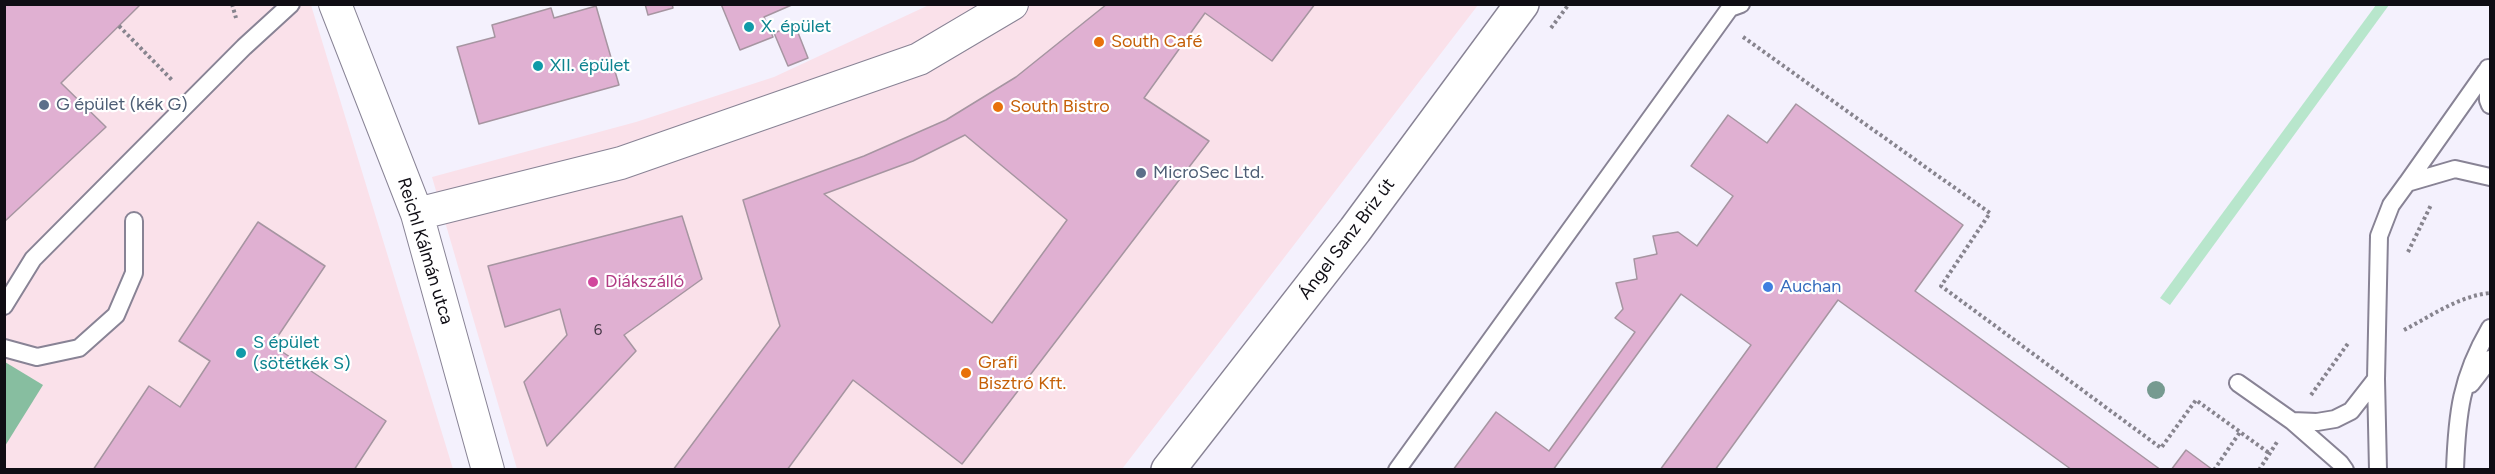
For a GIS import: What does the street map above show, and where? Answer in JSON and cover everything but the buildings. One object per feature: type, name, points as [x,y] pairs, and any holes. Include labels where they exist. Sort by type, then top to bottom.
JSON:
[{"type":"main road","name":"Ángel Sanz Briz út","points":[[1168,470],[1355,230],[1522,4]]},
{"type":"street","name":"Reichl Kálmán utca","points":[[335,4],[417,214],[488,470]]},
{"type":"street","points":[[417,214],[621,163],[919,59],[1012,4]]},
{"type":"lane","points":[[4,306],[33,259],[291,4]]},
{"type":"lane","points":[[1397,470],[1731,10]]},
{"type":"lane","points":[[2488,67],[2490,105]]},
{"type":"lane","points":[[2378,470],[2376,379],[2379,236],[2391,205],[2488,67]]},
{"type":"lane","points":[[2407,183],[2455,169],[2490,177]]},
{"type":"lane","points":[[4,348],[37,357],[79,348],[116,315],[134,273],[134,221]]},
{"type":"lane","points":[[2455,470],[2461,397],[2478,351],[2490,328]]},
{"type":"lane","points":[[2457,428],[2471,383],[2490,359]]},
{"type":"lane","points":[[2292,421],[2317,422],[2335,419],[2351,411],[2376,379]]},
{"type":"lane","points":[[2238,383],[2292,421],[2345,470]]},
{"type":"path","points":[[1731,10],[1990,213],[1941,286],[2160,448],[2196,400],[2269,453]]},
{"type":"path","points":[[119,26],[192,100]]},
{"type":"path","points":[[2406,260],[2421,224],[2436,198]]},
{"type":"path","points":[[2214,470],[2240,432]]},
{"type":"shaded area","points":[[4,5],[311,5],[453,469],[5,469]]},
{"type":"shaded area","points":[[929,5],[1478,5],[1122,469],[517,469],[432,177],[636,122],[774,77]]},
{"type":"green space","points":[[2376,5],[2389,5],[2170,305],[2160,298]]},
{"type":"green space","points":[[5,362],[43,385],[5,446]]},
{"type":"place","name":"X. épület","points":[[749,27]]},
{"type":"place","name":"South Café","points":[[1099,42]]},
{"type":"place","name":"XII. épület","points":[[538,66]]},
{"type":"place","name":"G épület (kék G)","points":[[44,105]]},
{"type":"place","name":"South Bistro","points":[[998,107]]},
{"type":"place","name":"MicroSec Ltd.","points":[[1141,173]]},
{"type":"place","name":"Diákszálló","points":[[593,282]]},
{"type":"place","name":"Auchan","points":[[1768,287]]},
{"type":"place","name":"S épület (sötétkék S)","points":[[241,353]]},
{"type":"place","name":"Grafi Bisztró Kft.","points":[[966,373]]}]
